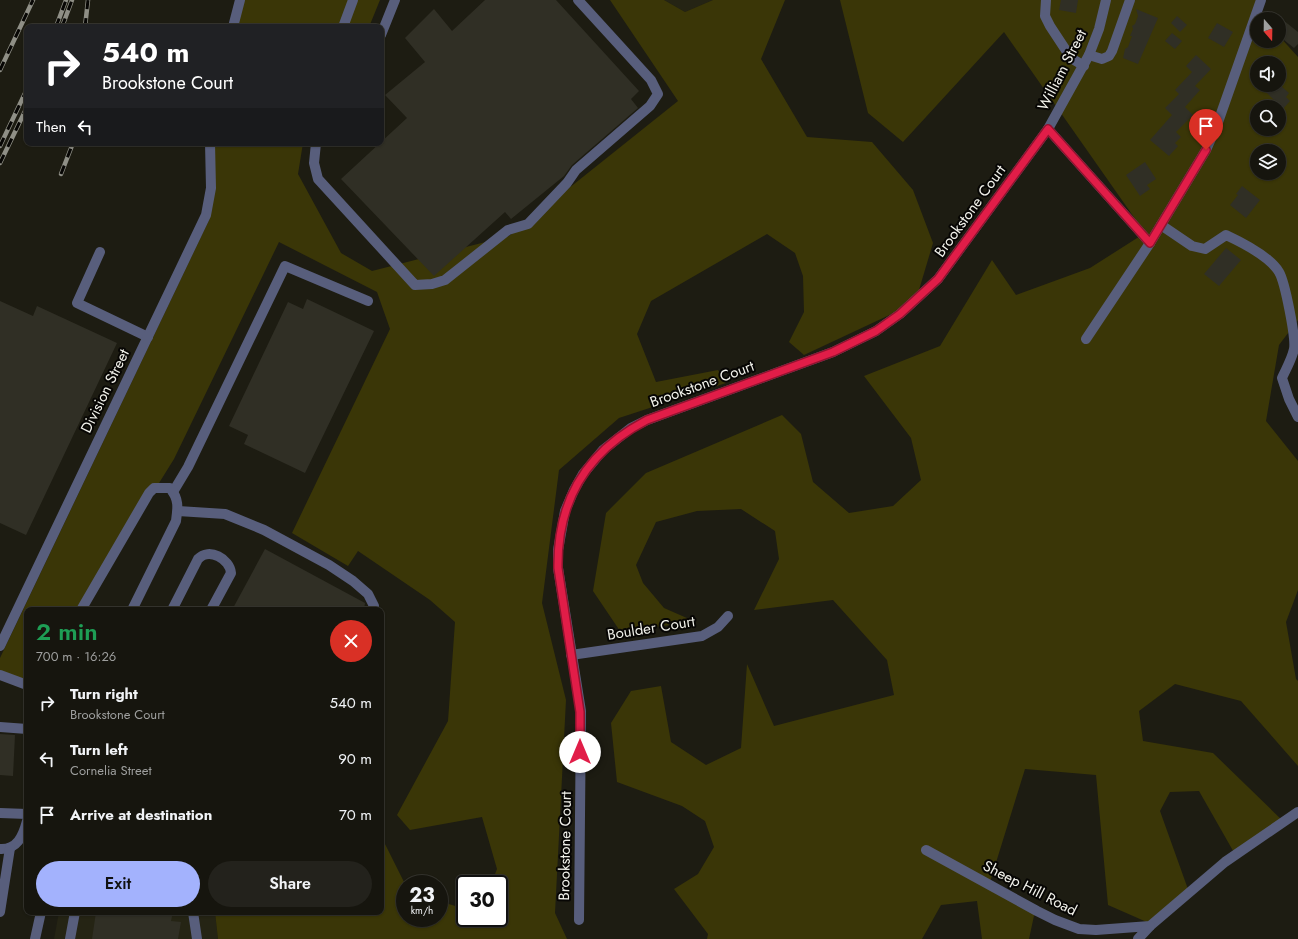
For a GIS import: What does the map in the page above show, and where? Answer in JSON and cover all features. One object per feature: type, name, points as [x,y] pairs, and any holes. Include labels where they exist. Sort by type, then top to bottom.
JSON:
[{"type":"street","points":[[234,24],[240,0]]},
{"type":"street","points":[[344,24],[353,0]]},
{"type":"street","points":[[384,28],[395,0]]},
{"type":"street","points":[[316,146],[314,163],[318,179],[415,285],[432,284],[445,280],[508,230],[528,224],[567,183],[576,170],[650,106],[658,94],[650,80],[578,0]]},
{"type":"street","points":[[1046,0],[1045,16],[1050,26],[1071,58],[1084,66]]},
{"type":"street","name":"William Street","points":[[1048,129],[1089,55],[1099,30],[1106,0]]},
{"type":"street","points":[[1089,55],[1102,59],[1109,56],[1130,0]]},
{"type":"street","points":[[1086,339],[1150,243],[1206,150],[1214,132],[1261,0]]},
{"type":"street","points":[[1048,129],[1150,243]]},
{"type":"street","name":"Brookstone Court","points":[[579,920],[580,712],[558,568],[558,550],[565,510],[574,490],[591,464],[617,438],[647,420],[833,352],[876,331],[900,314],[938,279],[1048,129]]},
{"type":"street","name":"Division Street","points":[[0,646],[206,215],[211,188],[210,146]]},
{"type":"street","points":[[1161,225],[1192,246],[1205,249],[1226,235],[1250,246],[1278,271],[1284,286],[1295,338],[1294,351],[1282,378],[1289,399],[1298,417]]},
{"type":"street","points":[[100,252],[77,304],[148,337]]},
{"type":"street","points":[[173,492],[185,472],[285,266],[368,302]]},
{"type":"street","points":[[83,607],[148,493],[154,488],[170,488],[177,496],[178,511],[176,521],[133,607]]},
{"type":"street","points":[[178,511],[225,514],[264,530],[329,565],[353,581],[368,594],[374,607]]},
{"type":"street","points":[[174,607],[198,559],[201,556],[211,553],[227,562],[231,573],[213,607]]},
{"type":"street","name":"Boulder Court","points":[[572,655],[702,636],[718,627],[728,616]]},
{"type":"street","points":[[0,675],[24,684]]},
{"type":"street","points":[[0,727],[24,729]]},
{"type":"street","points":[[1138,939],[1150,926],[1225,862],[1298,812]]},
{"type":"street","points":[[0,813],[24,814]]},
{"type":"street","points":[[0,912],[5,849],[17,845],[24,832]]},
{"type":"street","name":"Sheep Hill Road","points":[[926,850],[1049,917],[1079,929],[1096,930],[1150,926]]},
{"type":"street","points":[[36,939],[40,915]]},
{"type":"street","points":[[70,939],[74,915]]},
{"type":"street","points":[[193,915],[197,939]]},
{"type":"shaded area","points":[[237,0],[380,0],[370,24],[231,24]]},
{"type":"shaded area","points":[[610,0],[664,0],[685,12],[713,0],[785,0],[761,59],[807,137],[872,142],[913,190],[933,243],[919,290],[898,311],[804,355],[789,342],[804,312],[803,276],[795,253],[767,234],[651,301],[637,334],[656,382],[718,370],[726,383],[619,418],[559,470],[542,603],[566,700],[555,913],[567,939],[218,939],[215,915],[384,915],[384,842],[400,875],[396,875],[396,927],[448,927],[448,904],[456,906],[456,927],[508,927],[508,875],[495,875],[497,869],[482,817],[410,830],[397,815],[448,721],[455,622],[430,600],[358,551],[348,566],[292,533],[390,329],[377,292],[279,242],[174,459],[82,607],[24,607],[209,220],[213,146],[303,146],[298,174],[341,253],[372,271],[509,236],[678,101]]},
{"type":"shaded area","points":[[664,0],[713,0],[685,12]]},
{"type":"shaded area","points":[[840,0],[1260,0],[1257,12],[1250,12],[1250,48],[1286,48],[1286,44],[1298,57],[1298,320],[1279,345],[1266,421],[1298,461],[1298,590],[1286,622],[1296,679],[1298,681],[1298,766],[1241,701],[1175,684],[1139,711],[1143,741],[1213,753],[1285,823],[1236,856],[1199,791],[1170,792],[1160,811],[1189,892],[1149,923],[1108,905],[1096,775],[1025,769],[990,882],[1035,911],[1029,939],[982,939],[977,901],[941,905],[922,939],[707,939],[708,934],[674,889],[698,874],[714,847],[705,821],[682,806],[617,782],[611,723],[631,691],[661,686],[671,742],[706,765],[741,748],[747,664],[774,726],[894,695],[887,660],[833,600],[754,610],[779,559],[775,531],[741,509],[697,511],[656,522],[636,565],[643,583],[664,608],[696,622],[620,631],[593,591],[606,513],[646,473],[782,415],[801,434],[813,482],[849,513],[893,506],[921,480],[911,438],[864,376],[940,346],[992,260],[1016,295],[1090,268],[1145,233],[1004,32],[903,142],[868,113]]},
{"type":"shaded area","points":[[24,608],[24,684],[0,677],[0,658]]},
{"type":"shaded area","points":[[58,915],[215,915],[218,939],[54,939]]},
{"type":"building","points":[[485,0],[556,0],[639,91],[631,99],[638,108],[572,165],[564,176],[511,219],[505,212],[434,276],[341,179],[377,146],[384,146],[384,139],[407,118],[385,95],[425,62],[405,38],[434,9],[452,31]]},
{"type":"building","points":[[1061,0],[1078,0],[1076,13],[1059,10]]},
{"type":"building","points":[[1136,9],[1158,18],[1138,64],[1123,58],[1125,49],[1128,47],[1132,36],[1130,36],[1133,29],[1132,26],[1135,24],[1138,16]]},
{"type":"building","points":[[1177,16],[1187,25],[1180,32],[1171,23]]},
{"type":"building","points":[[1286,22],[1298,32],[1298,44],[1294,48],[1286,42]]},
{"type":"building","points":[[1217,23],[1233,32],[1224,47],[1208,38]]},
{"type":"building","points":[[1172,33],[1182,41],[1175,49],[1165,41]]},
{"type":"building","points":[[1196,55],[1211,69],[1195,86],[1200,90],[1185,107],[1193,115],[1176,132],[1181,137],[1175,143],[1178,146],[1169,156],[1150,140],[1172,115],[1165,108],[1179,94],[1175,90],[1192,72],[1186,66]]},
{"type":"building","points":[[1286,90],[1289,93],[1286,97],[1290,101],[1286,106],[1286,100],[1274,100],[1266,92],[1286,92]]},
{"type":"building","points":[[1145,162],[1156,179],[1147,185],[1150,189],[1140,196],[1126,175]]},
{"type":"building","points":[[1242,186],[1260,200],[1246,218],[1230,205],[1238,195],[1236,194]]},
{"type":"building","points":[[1226,248],[1241,260],[1219,286],[1204,274]]},
{"type":"building","points":[[307,299],[374,331],[305,473],[244,444],[248,435],[229,426],[288,302],[303,309]]},
{"type":"building","points":[[0,301],[33,316],[37,306],[117,343],[26,535],[0,523]]},
{"type":"building","points":[[265,549],[365,603],[364,607],[234,607]]},
{"type":"building","points":[[0,734],[15,735],[13,776],[0,775]]},
{"type":"building","points":[[96,915],[172,915],[171,921],[181,922],[178,939],[92,939]]},
{"type":"railway","points":[[0,70],[33,0]]},
{"type":"railway","points":[[57,24],[66,0]]},
{"type":"railway","points":[[63,24],[72,0]]},
{"type":"railway","points":[[85,24],[88,0]]},
{"type":"railway","points":[[0,146],[24,95]]},
{"type":"railway","points":[[0,163],[24,113]]},
{"type":"railway","points":[[61,174],[72,146]]},
{"type":"route","points":[[580,752],[580,712],[558,568],[558,550],[565,510],[583,474],[603,450],[631,428],[647,420],[833,352],[876,331],[900,314],[922,296],[938,279],[1048,129],[1150,243],[1206,150]]}]
